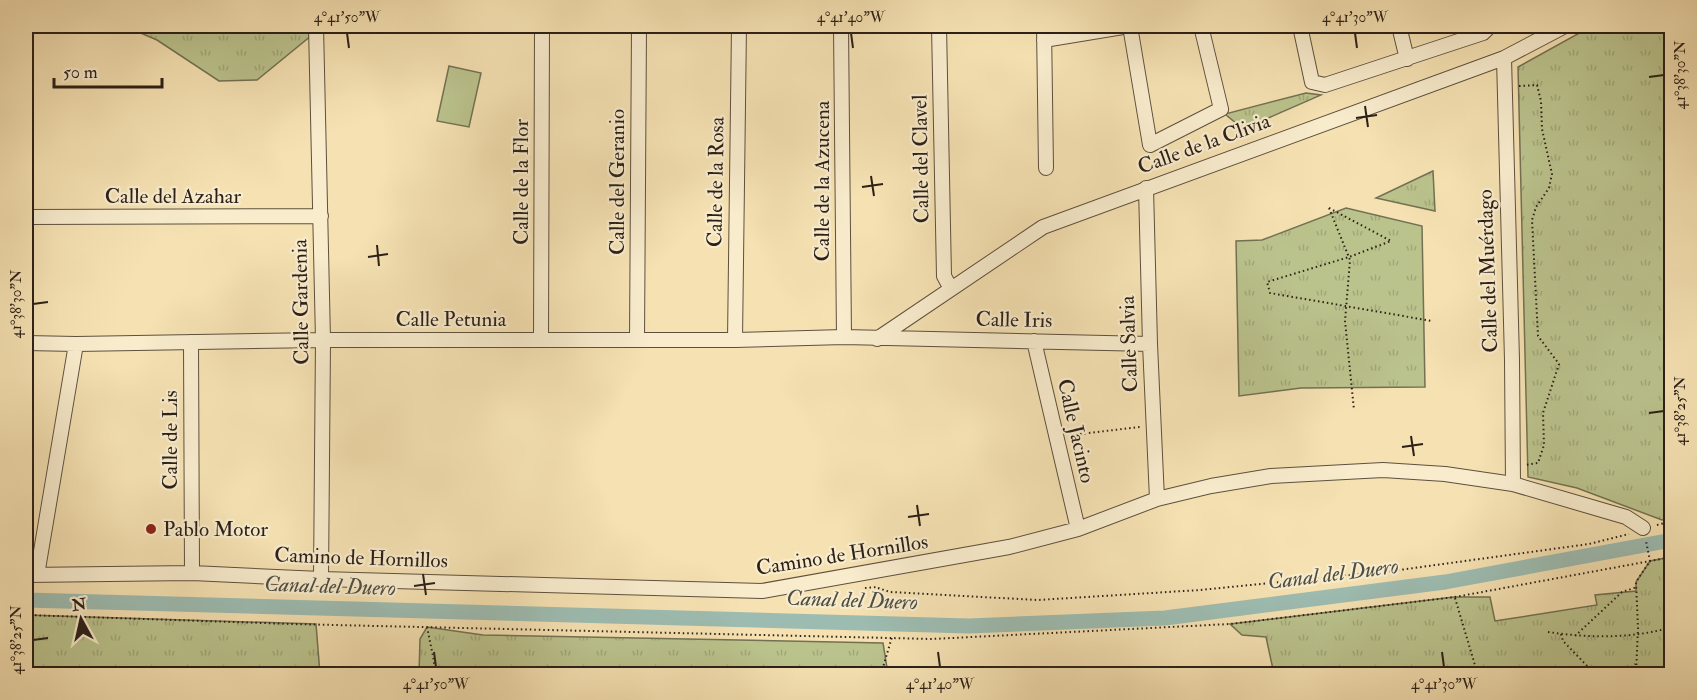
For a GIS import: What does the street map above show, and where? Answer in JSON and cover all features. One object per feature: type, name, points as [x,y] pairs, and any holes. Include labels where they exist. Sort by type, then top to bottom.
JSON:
[{"type":"street","name":"Calle Gardenia","points":[[316,26],[323,340],[321,579]]},
{"type":"street","name":"Calle de la Flor","points":[[541,340],[542,26]]},
{"type":"street","name":"Calle del Geranio","points":[[637,340],[639,26]]},
{"type":"street","name":"Calle de la Rosa","points":[[735,340],[739,26]]},
{"type":"street","name":"Calle de la Azucena","points":[[842,26],[844,337]]},
{"type":"street","name":"Calle del Clavel","points":[[939,26],[944,276],[951,289]]},
{"type":"street","points":[[1044,26],[1046,168]]},
{"type":"street","points":[[1044,40],[1129,26],[1150,145],[1221,109],[1201,26]]},
{"type":"street","points":[[1300,26],[1312,82],[1325,85],[1483,33],[1490,26]]},
{"type":"street","points":[[1399,26],[1407,59]]},
{"type":"street","name":"Calle de la Clivia","points":[[877,339],[1043,227],[1504,58],[1565,26]]},
{"type":"street","name":"Calle del Muérdago","points":[[1504,58],[1513,483]]},
{"type":"street","name":"Calle Salvia","points":[[1146,188],[1157,499]]},
{"type":"street","name":"Calle del Azahar","points":[[26,217],[321,216]]},
{"type":"street","name":"Calle Petunia","points":[[26,343],[735,340],[844,337],[877,339]]},
{"type":"street","name":"Calle Iris","points":[[877,339],[1150,344]]},
{"type":"street","name":"Calle Jacinto","points":[[1034,341],[1078,529]]},
{"type":"street","name":"Calle de Lis","points":[[191,342],[192,573]]},
{"type":"street","points":[[32,575],[76,344]]},
{"type":"street","name":"Camino de Hornillos","points":[[32,575],[192,573],[321,579],[762,591],[1010,547],[1078,529],[1157,499],[1211,486],[1271,476],[1383,470],[1445,474],[1513,483],[1626,517],[1644,532]]},
{"type":"path","points":[[1504,86],[1537,85],[1541,101],[1542,129],[1552,174],[1549,188],[1536,207],[1532,220],[1538,336],[1559,364],[1543,413],[1544,445],[1538,463],[1513,466]]},
{"type":"path","points":[[1354,410],[1345,321],[1346,307],[1349,257],[1329,208],[1390,242],[1349,257],[1267,282],[1270,293],[1346,307],[1432,321]]},
{"type":"path","points":[[1056,437],[1153,425]]},
{"type":"path","points":[[862,574],[877,587],[890,592],[1038,600],[1200,590],[1392,571],[1589,544],[1644,532],[1650,561],[1636,582],[1638,636],[1636,675]]},
{"type":"path","points":[[26,615],[932,639],[1230,624],[1455,597],[1671,557]]},
{"type":"path","points":[[1575,636],[1622,592],[1637,587]]},
{"type":"path","points":[[1455,597],[1479,675]]},
{"type":"path","points":[[427,627],[434,661],[434,675]]},
{"type":"path","points":[[1548,632],[1575,636],[1638,636],[1671,627]]},
{"type":"path","points":[[1561,634],[1563,642],[1595,675]]},
{"type":"path","points":[[882,675],[892,637]]},
{"type":"path","points":[[1625,675],[1636,662]]},
{"type":"green space","points":[[114,26],[323,26],[257,80],[219,81],[157,40],[136,31]]},
{"type":"green space","points":[[1592,26],[1671,26],[1672,518],[1662,520],[1577,488],[1528,477],[1518,67]]},
{"type":"green space","points":[[449,66],[481,73],[469,127],[437,121]]},
{"type":"green space","points":[[1306,93],[1321,95],[1243,129],[1225,114]]},
{"type":"green space","points":[[1433,171],[1435,211],[1376,198]]},
{"type":"green space","points":[[1346,208],[1422,226],[1425,387],[1301,388],[1239,396],[1236,241],[1262,240]]},
{"type":"green space","points":[[1671,557],[1671,674],[1274,674],[1266,637],[1242,635],[1230,624],[1454,597],[1490,597],[1495,621],[1597,605],[1595,595],[1636,591],[1636,582],[1650,561]]},
{"type":"green space","points":[[26,615],[316,624],[320,674],[26,674]]},
{"type":"green space","points":[[427,627],[483,635],[883,643],[888,674],[419,674],[420,639]]},
{"type":"waterway","name":"Canal del Duero","points":[[26,600],[969,626],[1165,618],[1445,582],[1672,540]]},
{"type":"place","name":"Pablo Motor","points":[[151,529]]}]
